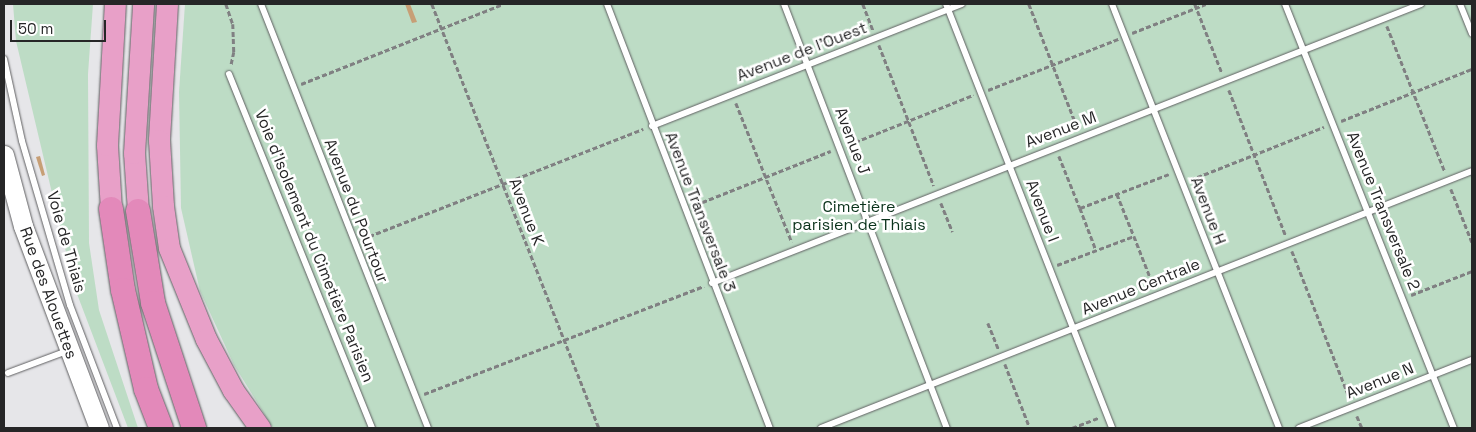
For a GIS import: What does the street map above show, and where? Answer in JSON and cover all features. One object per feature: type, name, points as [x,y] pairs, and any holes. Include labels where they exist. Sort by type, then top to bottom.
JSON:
[{"type":"highway","points":[[115,4],[107,125],[111,208],[125,298],[146,389],[161,428]]},
{"type":"highway","points":[[143,4],[134,153],[138,211],[153,303],[194,428]]},
{"type":"highway","points":[[169,7],[159,140],[166,230],[183,285],[206,339],[233,390],[250,428]]},
{"type":"highway","points":[[233,390],[260,428]]},
{"type":"main road","name":"Rue des Alouettes","points":[[4,154],[23,226],[98,428]]},
{"type":"lane","name":"Avenue du Pourtour","points":[[261,4],[353,242],[428,428]]},
{"type":"lane","name":"Avenue Transversale 3","points":[[607,4],[712,283],[770,428]]},
{"type":"lane","name":"Avenue J","points":[[784,4],[947,428]]},
{"type":"lane","name":"Avenue de l'Ouest","points":[[652,126],[876,38],[947,6],[962,4]]},
{"type":"lane","name":"Avenue H","points":[[1112,4],[1279,428]]},
{"type":"lane","name":"Avenue Transversale 2","points":[[1286,4],[1370,211],[1454,428]]},
{"type":"lane","name":"Avenue M","points":[[712,283],[1421,4]]},
{"type":"lane","points":[[1460,4],[1472,34]]},
{"type":"lane","name":"Avenue I","points":[[947,6],[1112,428]]},
{"type":"lane","name":"Voie de Thiais","points":[[4,58],[22,141],[70,305],[117,428]]},
{"type":"lane","name":"Voie d'Isolement du Cimetière Parisien","points":[[229,74],[372,428]]},
{"type":"lane","name":"Avenue Centrale","points":[[821,428],[1472,171]]},
{"type":"lane","points":[[8,373],[67,348],[70,305]]},
{"type":"lane","name":"Avenue N","points":[[1299,428],[1472,360]]},
{"type":"path","points":[[226,4],[233,24],[234,52],[229,74]]},
{"type":"path","name":"Avenue K","points":[[432,4],[599,428]]},
{"type":"path","points":[[293,87],[503,4]]},
{"type":"path","points":[[863,4],[953,232]]},
{"type":"path","points":[[1029,4],[1082,137]]},
{"type":"path","points":[[684,209],[1125,36],[1196,6],[1206,4]]},
{"type":"path","points":[[1196,6],[1362,428]]},
{"type":"path","points":[[1384,18],[1472,242]]},
{"type":"path","points":[[733,94],[795,250]]},
{"type":"path","points":[[353,242],[503,182],[652,126]]},
{"type":"path","points":[[1056,147],[1096,250]]},
{"type":"path","points":[[1080,208],[1178,170]]},
{"type":"path","points":[[1117,194],[1158,295]]},
{"type":"path","points":[[1049,268],[1134,236]]},
{"type":"path","points":[[1403,298],[1472,271]]},
{"type":"path","points":[[416,398],[712,283]]},
{"type":"path","points":[[988,323],[1030,428]]},
{"type":"path","points":[[1072,428],[1107,415]]},
{"type":"green space","points":[[13,4],[93,4],[88,74],[89,243],[99,310],[138,428],[128,428],[74,286],[16,41]]},
{"type":"green space","name":"Cimetière parisien de Thiais","points":[[185,4],[1472,4],[1472,428],[273,428],[234,365],[200,291],[181,208],[179,92]]},
{"type":"building","points":[[405,4],[410,4],[417,22],[412,23]]},
{"type":"building","points":[[40,156],[45,175],[42,176],[36,157]]}]
